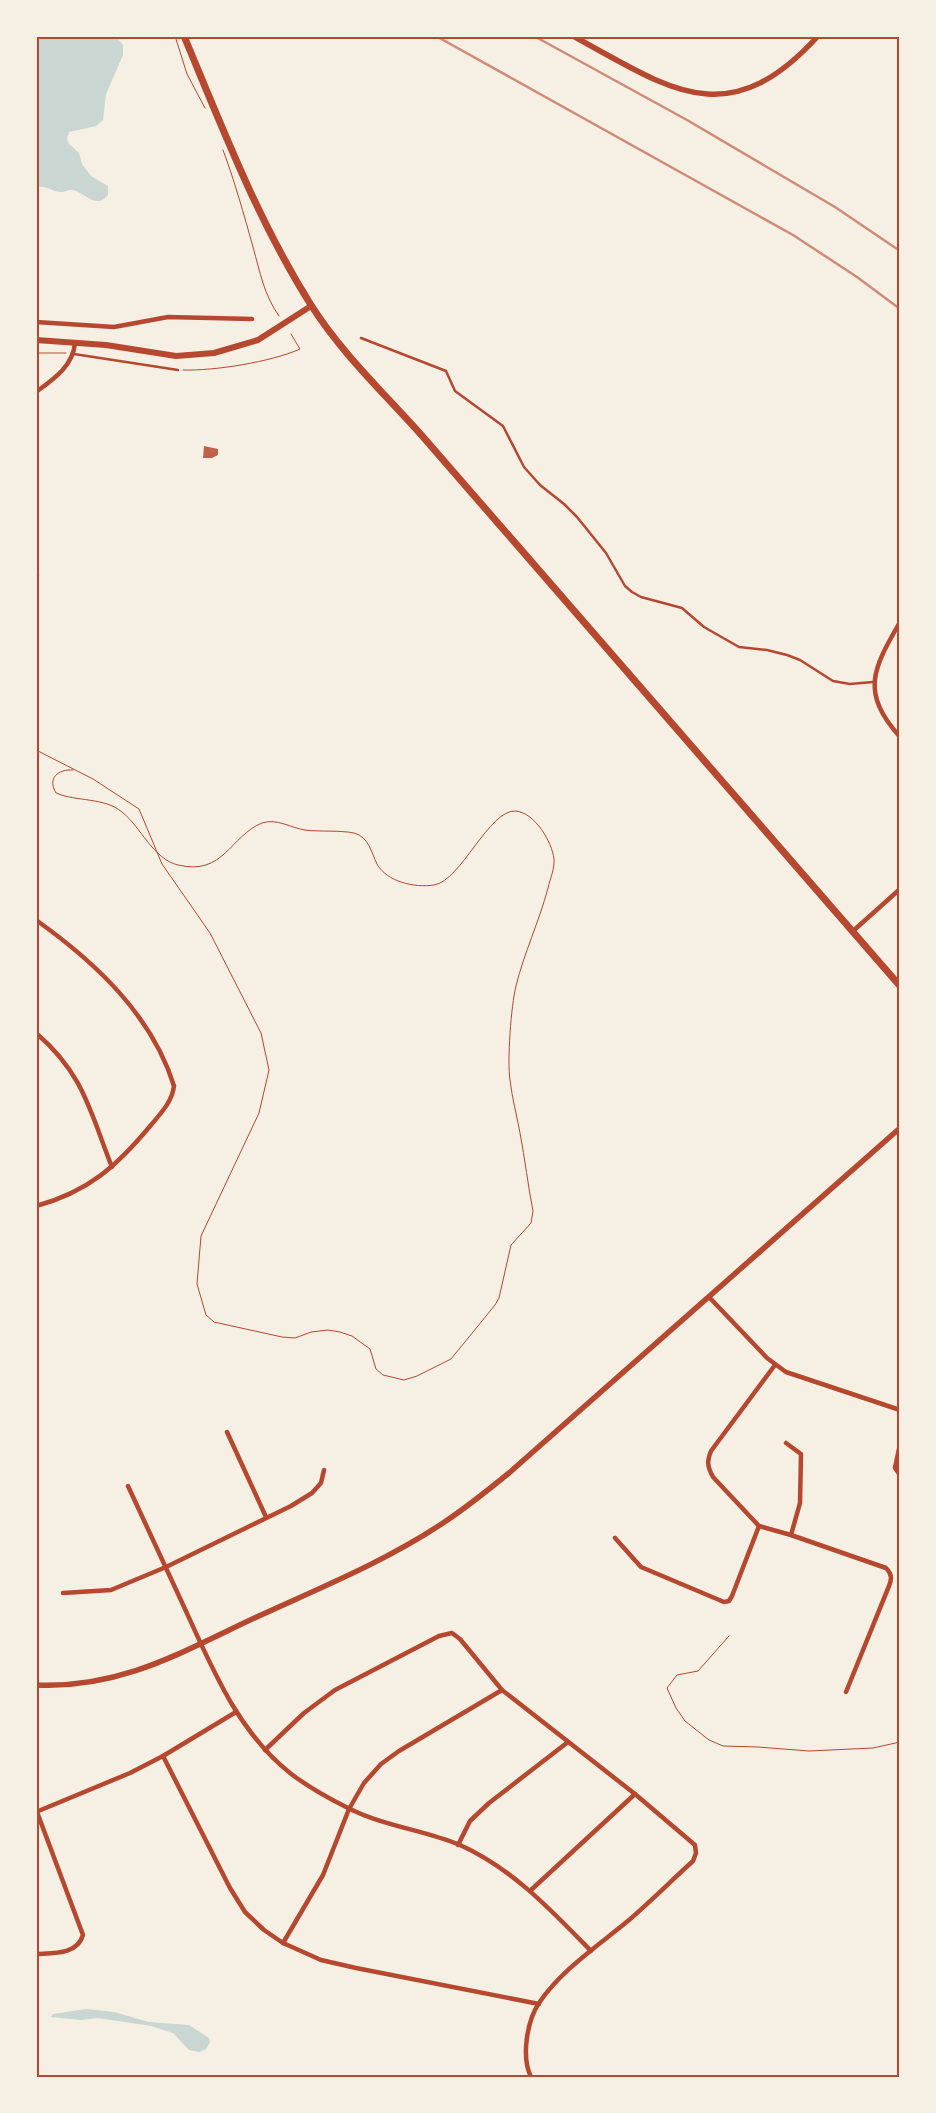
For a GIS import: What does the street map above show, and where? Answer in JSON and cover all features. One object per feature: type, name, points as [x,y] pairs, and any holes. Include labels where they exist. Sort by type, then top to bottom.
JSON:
[{"type":"main road","points":[[184,36],[268,229],[312,306],[368,376],[419,432],[900,986]]},
{"type":"main road","points":[[36,340],[176,356],[214,353],[258,340],[312,306]]},
{"type":"street","points":[[573,36],[660,84],[687,92],[721,94],[742,90],[774,76],[799,57],[818,36]]},
{"type":"street","points":[[36,322],[114,327],[168,317],[252,319]]},
{"type":"street","points":[[36,392],[64,369],[74,354],[75,343]]},
{"type":"street","points":[[900,622],[882,653],[873,682],[876,702],[882,716],[900,737]]},
{"type":"street","points":[[853,930],[900,888]]},
{"type":"street","points":[[36,920],[74,947],[102,973],[136,1013],[153,1039],[174,1086],[169,1103],[125,1156],[79,1190],[61,1199],[36,1206]]},
{"type":"street","points":[[36,1033],[52,1046],[83,1087],[112,1167]]},
{"type":"street","points":[[36,1685],[90,1684],[116,1678],[154,1665],[360,1569],[442,1524],[509,1473],[900,1128]]},
{"type":"street","points":[[709,1297],[775,1365],[805,1379],[900,1410]]},
{"type":"street","points":[[775,1365],[711,1451],[707,1461],[713,1477],[759,1526],[791,1535],[886,1568],[890,1572],[892,1579],[846,1692]]},
{"type":"street","points":[[227,1432],[266,1517]]},
{"type":"street","points":[[786,1443],[801,1454],[800,1503],[791,1535]]},
{"type":"street","points":[[900,1444],[896,1468],[900,1474]]},
{"type":"street","points":[[63,1593],[111,1590],[166,1567],[291,1506],[312,1493],[321,1483],[324,1470]]},
{"type":"street","points":[[128,1486],[201,1643],[236,1712],[265,1750],[290,1773],[324,1796],[349,1809],[458,1845],[508,1873],[531,1890],[591,1951]]},
{"type":"street","points":[[616,1538],[641,1567],[724,1602],[729,1601],[732,1596],[759,1526]]},
{"type":"street","points":[[265,1750],[304,1713],[336,1690],[439,1636],[452,1633],[460,1639],[502,1690],[635,1794],[695,1845],[696,1853],[694,1860],[561,1978],[539,2004],[530,2028],[526,2053],[527,2070],[530,2077]]},
{"type":"street","points":[[283,1943],[323,1875],[349,1809],[364,1783],[381,1764],[502,1690]]},
{"type":"street","points":[[36,1954],[75,1949],[81,1942],[83,1935],[37,1812],[130,1773],[163,1756],[236,1712]]},
{"type":"street","points":[[458,1845],[470,1821],[489,1803],[568,1742]]},
{"type":"street","points":[[163,1756],[230,1888],[245,1912],[264,1930],[283,1943],[321,1960],[539,2004]]},
{"type":"street","points":[[531,1890],[635,1794]]},
{"type":"lane","points":[[361,338],[446,371],[455,391],[503,426],[524,467],[540,485],[577,517],[606,553],[625,586],[632,592],[641,597],[682,608],[704,627],[738,648],[767,650],[787,655],[800,660],[832,681],[850,684],[873,682]]},
{"type":"lane","points":[[74,354],[178,370]]},
{"type":"path","points":[[175,36],[189,79],[208,112]]},
{"type":"path","points":[[222,148],[242,210],[262,283],[267,297],[280,317]]},
{"type":"path","points":[[178,370],[243,364],[290,353],[300,349],[291,334]]},
{"type":"path","points":[[36,353],[74,354]]},
{"type":"path","points":[[36,750],[93,779],[139,809],[156,851],[172,880],[210,933],[261,1033],[269,1070],[259,1113],[201,1236],[198,1284],[206,1315],[214,1322],[282,1337],[295,1338],[311,1332],[328,1330],[352,1336],[370,1349],[376,1369],[383,1375],[393,1379],[404,1380],[436,1368],[450,1360],[499,1298],[511,1245],[532,1222],[533,1211],[509,1077],[515,989],[527,949],[541,915],[554,866],[548,840],[528,816],[516,811],[508,812],[478,841],[450,877],[439,884],[430,886],[408,884],[389,876],[377,865],[366,841],[358,834],[306,830],[274,822],[259,825],[216,862],[205,865],[179,866],[166,860],[156,851],[134,823],[117,808],[108,804],[70,798],[56,793],[52,782],[54,777],[62,770],[73,770]]},
{"type":"path","points":[[729,1636],[698,1670],[677,1675],[667,1688],[676,1708],[685,1721],[709,1740],[723,1746],[758,1746],[809,1751],[873,1748],[900,1742]]},
{"type":"shaded area","points":[[36,36],[103,36],[117,38],[123,45],[123,55],[106,94],[103,120],[96,126],[69,132],[67,138],[69,144],[79,153],[82,164],[91,176],[108,186],[108,195],[99,201],[92,200],[74,190],[60,192],[44,187],[36,187]]},
{"type":"shaded area","points":[[86,2009],[114,2012],[149,2022],[189,2025],[209,2038],[210,2042],[206,2049],[200,2052],[189,2050],[173,2033],[151,2026],[98,2018],[81,2020],[51,2017],[53,2014]]},
{"type":"building","points":[[204,446],[218,449],[218,455],[212,458],[203,458]]},
{"type":"railway","points":[[436,36],[793,235],[857,277],[900,309]]},
{"type":"railway","points":[[534,36],[687,120],[835,207],[900,251]]}]
